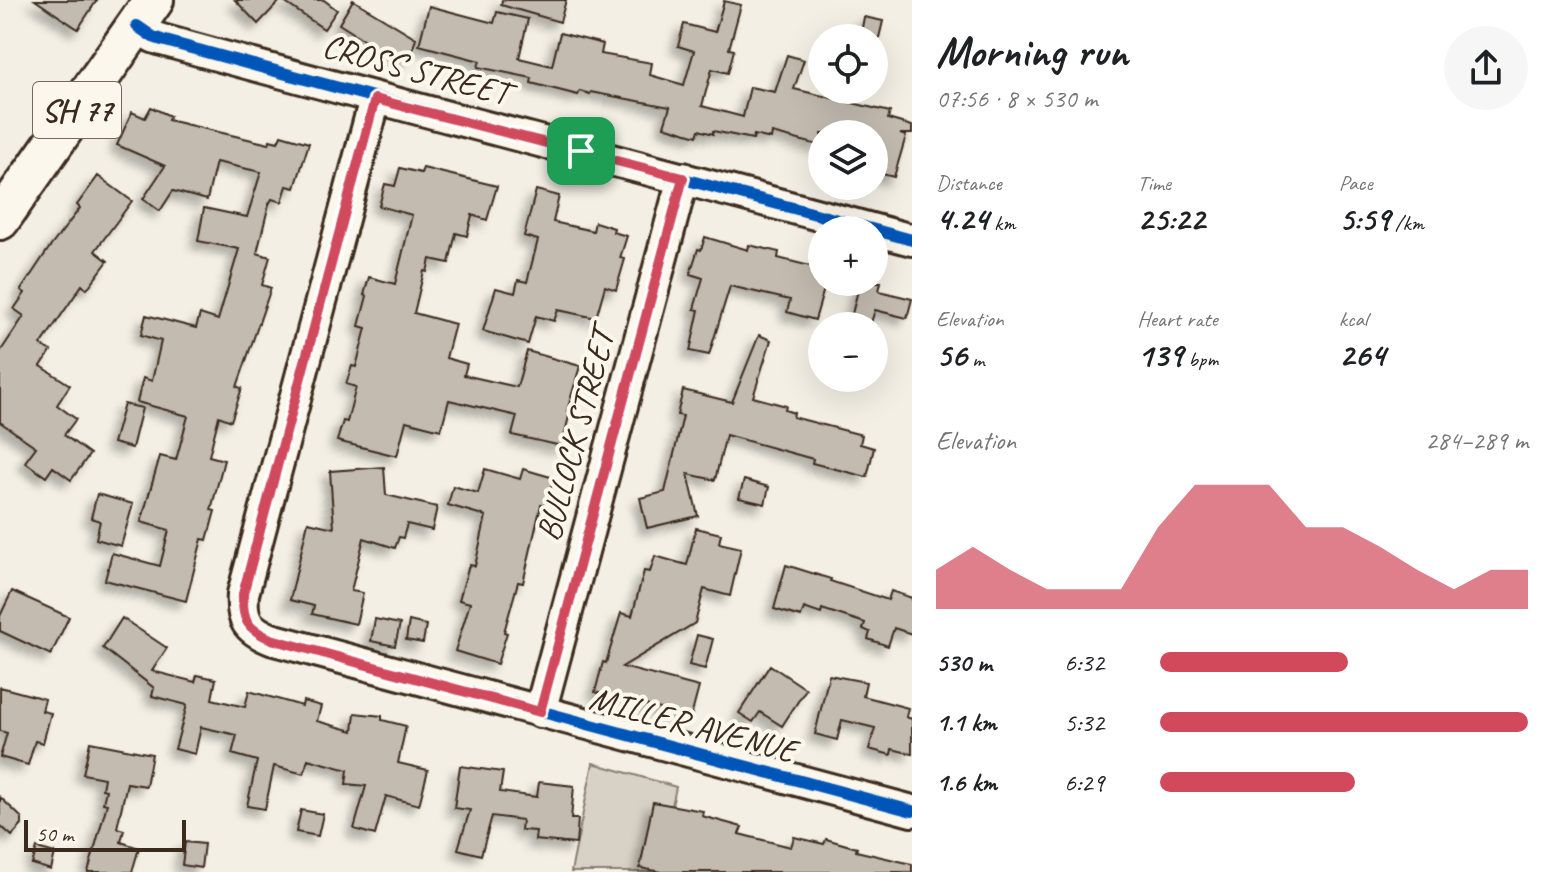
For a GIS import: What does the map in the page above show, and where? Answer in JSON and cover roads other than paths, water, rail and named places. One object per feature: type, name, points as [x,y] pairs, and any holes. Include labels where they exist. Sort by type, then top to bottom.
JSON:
[{"type":"main road","name":"SH 77","points":[[0,220],[145,13]]},
{"type":"street","name":"CROSS STREET","points":[[145,13],[153,37],[375,99],[912,240]]},
{"type":"street","name":"MILLER AVENUE","points":[[375,99],[243,594],[242,611],[247,625],[271,639],[912,811]]},
{"type":"street","name":"BULLOCK STREET","points":[[540,712],[683,178]]}]
